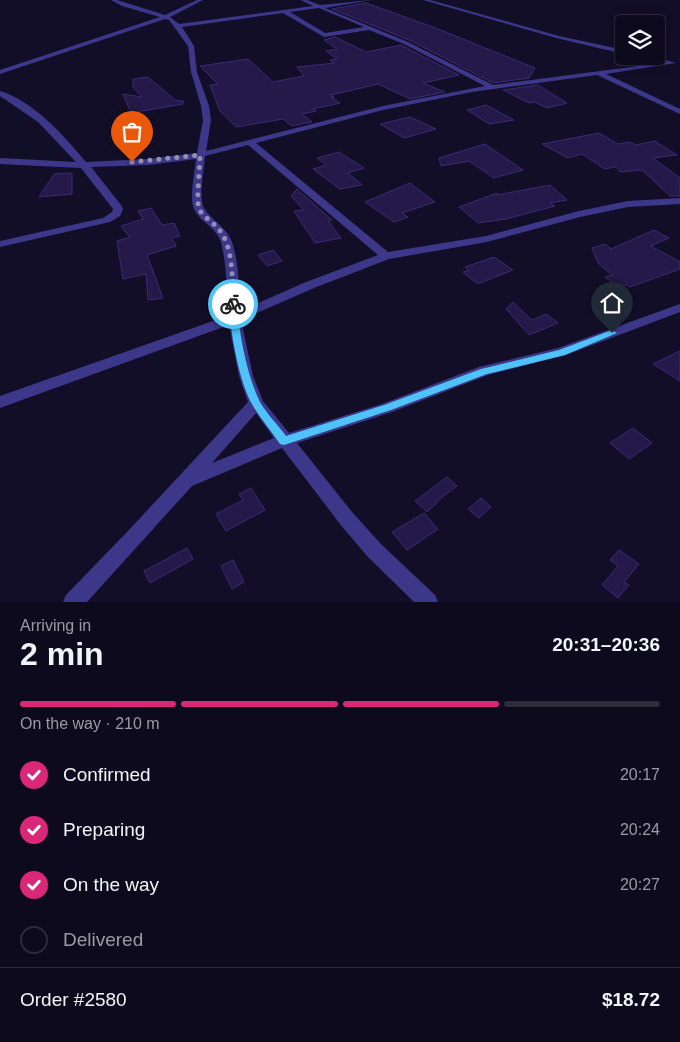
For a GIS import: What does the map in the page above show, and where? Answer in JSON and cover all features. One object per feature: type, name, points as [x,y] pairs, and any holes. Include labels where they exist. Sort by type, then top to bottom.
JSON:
[{"type":"street","points":[[113,0],[166,17],[178,26],[191,46],[194,72],[205,106],[207,120],[200,155],[197,200],[199,209],[218,227],[226,242],[232,277],[234,318],[246,376],[256,403],[358,533],[428,602]]},
{"type":"street","points":[[0,72],[166,17],[201,0]]},
{"type":"street","points":[[303,0],[438,58],[492,88]]},
{"type":"street","points":[[178,26],[370,0]]},
{"type":"street","points":[[425,0],[558,37],[615,50]]},
{"type":"street","points":[[285,12],[324,36],[370,28]]},
{"type":"street","points":[[0,162],[83,165],[148,162],[200,155],[383,108],[492,88],[676,64]]},
{"type":"street","points":[[600,74],[680,112]]},
{"type":"street","points":[[0,93],[32,112],[83,165],[117,206],[116,214],[99,222],[0,244]]},
{"type":"street","points":[[251,143],[386,256]]},
{"type":"street","points":[[0,402],[234,318],[310,284],[386,256],[487,239],[579,214],[628,204],[680,201]]},
{"type":"street","points":[[185,481],[284,441],[387,408],[484,371],[561,352],[680,308]]},
{"type":"street","points":[[73,602],[256,403]]},
{"type":"building","points":[[366,3],[433,27],[535,68],[529,78],[493,83],[409,40],[332,9]]},
{"type":"building","points":[[335,37],[366,52],[401,45],[459,75],[423,83],[445,92],[410,99],[378,84],[331,95],[340,103],[313,109],[316,111],[302,114],[312,122],[292,126],[283,119],[236,127],[220,111],[210,85],[218,84],[200,66],[248,59],[273,82],[304,76],[297,67],[335,63],[330,60],[337,59],[326,51],[337,49],[324,40]]},
{"type":"building","points":[[148,77],[175,100],[183,101],[183,104],[131,113],[123,94],[142,97],[133,87],[133,79]]},
{"type":"building","points":[[538,85],[567,103],[547,108],[534,102],[529,103],[503,90]]},
{"type":"building","points":[[486,105],[514,120],[489,124],[467,110]]},
{"type":"building","points":[[410,117],[436,129],[404,138],[380,124]]},
{"type":"building","points":[[599,133],[618,144],[630,142],[636,145],[655,141],[677,155],[653,158],[680,178],[680,196],[670,196],[642,170],[620,172],[616,167],[605,169],[582,154],[568,158],[542,144]]},
{"type":"building","points":[[485,144],[523,170],[494,178],[469,161],[441,166],[439,158]]},
{"type":"building","points":[[339,152],[364,168],[348,173],[362,185],[340,189],[313,169],[326,165],[317,158]]},
{"type":"building","points":[[72,173],[72,194],[39,197],[54,174]]},
{"type":"building","points":[[410,183],[435,202],[402,213],[408,217],[394,222],[365,202]]},
{"type":"building","points":[[550,185],[567,200],[550,203],[555,206],[506,219],[478,223],[459,207],[497,193],[497,195]]},
{"type":"building","points":[[297,189],[332,220],[328,221],[341,238],[315,243],[294,211],[304,210],[291,196]]},
{"type":"building","points":[[151,208],[162,225],[174,223],[180,236],[172,238],[176,246],[147,255],[163,298],[148,300],[146,274],[123,279],[117,241],[130,237],[121,226],[143,219],[138,211]]},
{"type":"building","points":[[654,230],[669,238],[651,246],[680,262],[680,269],[630,287],[626,285],[618,287],[605,277],[612,275],[598,263],[592,248],[605,244],[611,249]]},
{"type":"building","points":[[273,250],[282,261],[267,266],[258,255]]},
{"type":"building","points":[[494,257],[513,270],[480,283],[476,283],[463,272],[469,270],[465,267]]},
{"type":"building","points":[[513,302],[532,320],[546,314],[558,323],[529,335],[506,309]]},
{"type":"building","points":[[680,351],[680,381],[653,364]]},
{"type":"building","points":[[633,428],[652,443],[629,459],[610,443]]},
{"type":"building","points":[[447,477],[457,486],[436,502],[427,512],[415,501]]},
{"type":"building","points":[[251,488],[265,510],[226,531],[216,514],[243,500],[239,494]]},
{"type":"building","points":[[481,498],[491,507],[479,518],[468,509]]},
{"type":"building","points":[[424,513],[438,529],[407,550],[392,532]]},
{"type":"building","points":[[187,548],[193,559],[150,583],[144,571]]},
{"type":"building","points":[[619,550],[639,564],[624,582],[629,585],[618,598],[602,585],[618,566],[610,560]]},
{"type":"building","points":[[233,560],[244,582],[232,589],[221,566]]},
{"type":"way so far","points":[[132,162],[148,162],[200,155],[197,200],[203,215],[218,227],[226,242],[232,277],[233,304]]},
{"type":"route","points":[[233,304],[234,318],[246,376],[256,403],[284,441],[387,408],[484,371],[561,352],[612,333]]}]
